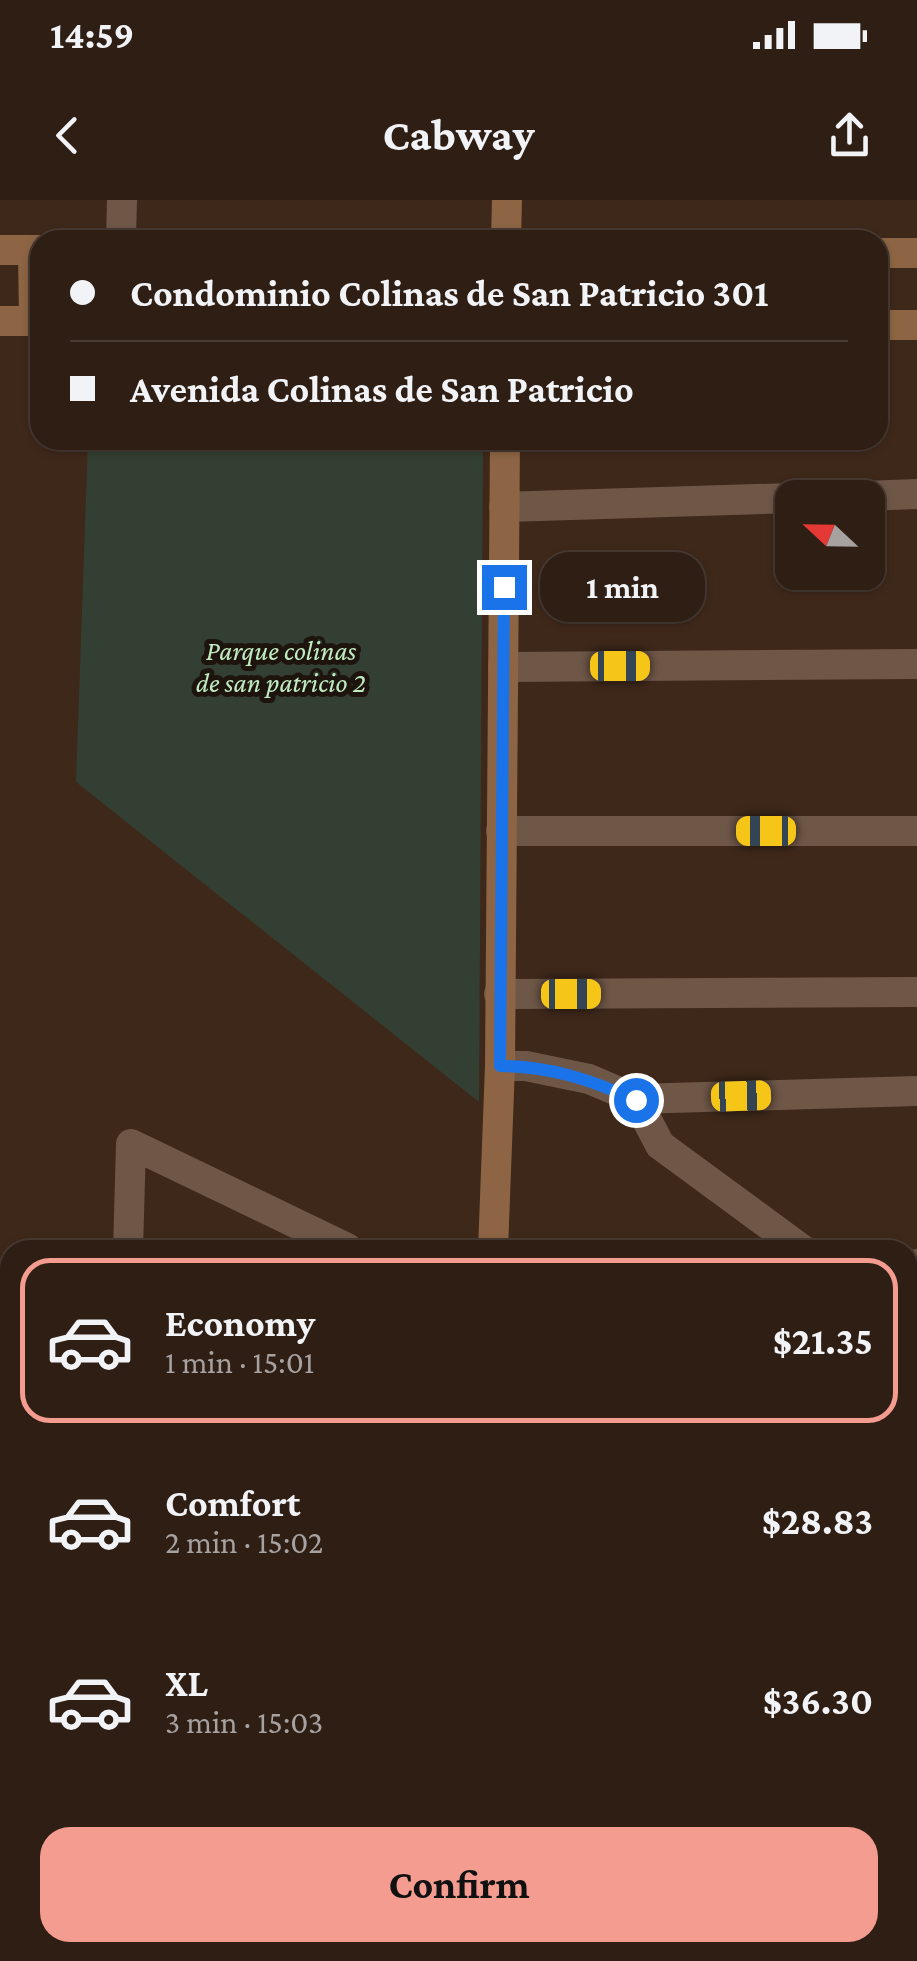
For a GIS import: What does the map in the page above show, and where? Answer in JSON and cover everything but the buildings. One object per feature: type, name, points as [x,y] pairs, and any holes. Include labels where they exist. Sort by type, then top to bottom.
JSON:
[{"type":"street","points":[[120,230],[122,200]]},
{"type":"street","points":[[506,200],[506,230]]},
{"type":"street","points":[[0,250],[30,250]]},
{"type":"street","points":[[888,252],[917,253]]},
{"type":"street","points":[[0,321],[30,322]]},
{"type":"street","points":[[888,325],[917,325]]},
{"type":"street","points":[[492,1240],[500,1066],[505,450]]},
{"type":"street","points":[[885,495],[917,494]]},
{"type":"street","points":[[504,508],[775,499]]},
{"type":"street","points":[[503,667],[917,664]]},
{"type":"street","points":[[501,831],[917,831]]},
{"type":"street","points":[[499,994],[917,992]]},
{"type":"street","points":[[500,1066],[526,1066],[589,1079],[636,1100],[917,1091]]},
{"type":"street","points":[[636,1100],[660,1145],[789,1240]]},
{"type":"street","points":[[128,1240],[131,1144],[330,1240]]},
{"type":"green space","name":"Parque colinas de san patricio 2","points":[[88,450],[483,450],[479,1102],[76,782]]},
{"type":"route","points":[[504,587],[500,1066],[526,1066],[589,1079],[636,1100]]}]
